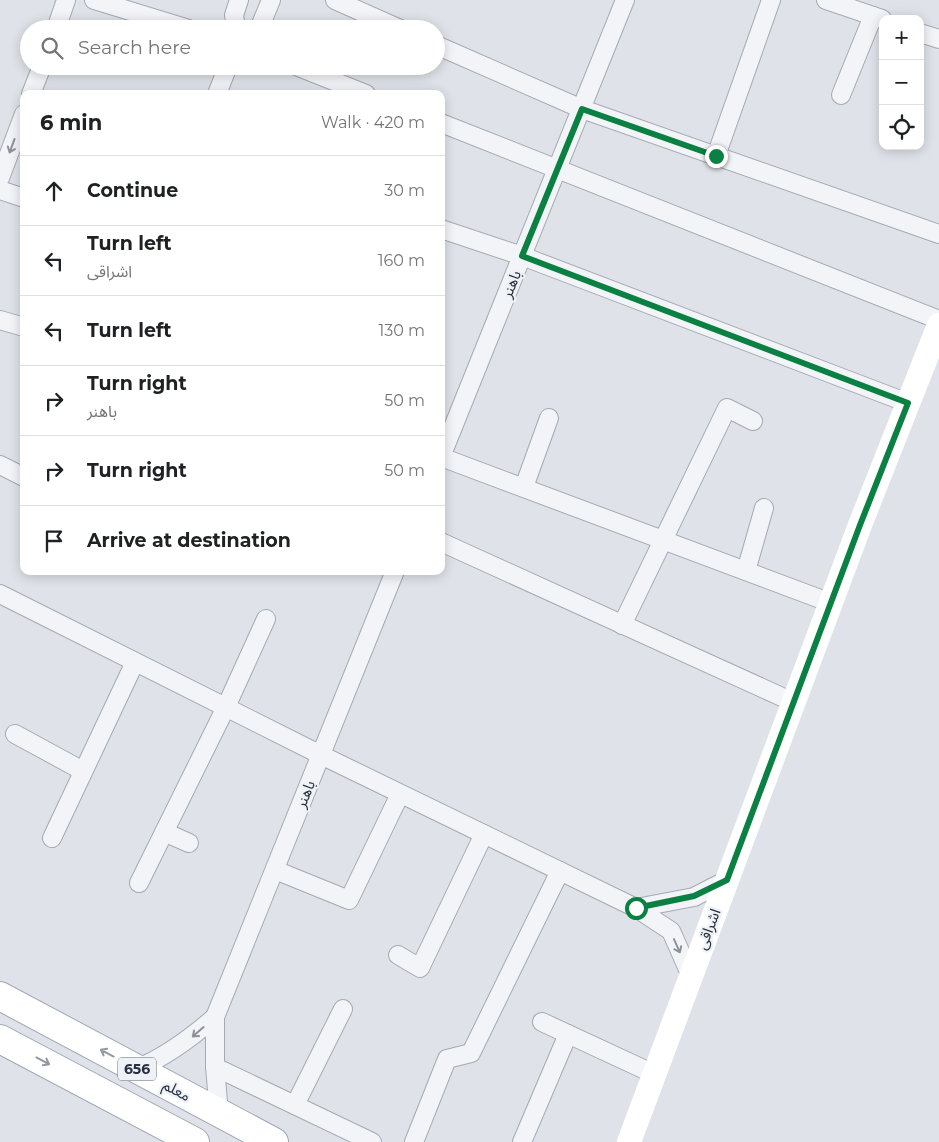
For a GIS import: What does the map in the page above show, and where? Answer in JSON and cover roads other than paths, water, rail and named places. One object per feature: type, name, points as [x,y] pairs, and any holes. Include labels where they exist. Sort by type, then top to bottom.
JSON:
[{"type":"main road","name":"معلم","points":[[0,996],[274,1142]]},
{"type":"main road","name":"656","points":[[0,1038],[195,1142]]},
{"type":"street","points":[[59,20],[66,0]]},
{"type":"street","points":[[94,0],[160,20]]},
{"type":"street","points":[[235,20],[234,15],[239,0]]},
{"type":"street","points":[[263,20],[271,0]]},
{"type":"street","points":[[335,0],[380,20]]},
{"type":"street","name":"باهنر","points":[[445,447],[625,0]]},
{"type":"street","points":[[716,156],[771,0]]},
{"type":"street","points":[[826,0],[878,18],[841,95]]},
{"type":"street","points":[[924,33],[939,39]]},
{"type":"street","points":[[445,49],[582,109],[939,234]]},
{"type":"street","points":[[33,90],[38,75]]},
{"type":"street","points":[[219,90],[224,75]]},
{"type":"street","points":[[318,75],[356,90]]},
{"type":"street","points":[[0,178],[20,125]]},
{"type":"street","points":[[445,125],[939,320]]},
{"type":"street","points":[[0,190],[20,197]]},
{"type":"street","points":[[445,229],[522,256],[908,403]]},
{"type":"street","points":[[0,320],[20,326]]},
{"type":"street","name":"اشراقی","points":[[629,1142],[793,702],[939,325]]},
{"type":"street","points":[[622,625],[727,408],[753,421]]},
{"type":"street","points":[[524,487],[550,418]]},
{"type":"street","points":[[445,458],[831,603]]},
{"type":"street","points":[[0,465],[20,475]]},
{"type":"street","points":[[746,571],[764,508]]},
{"type":"street","points":[[445,544],[793,702]]},
{"type":"street","name":"باهنر","points":[[215,1017],[393,575]]},
{"type":"street","points":[[0,594],[321,756],[636,908],[671,931],[691,976]]},
{"type":"street","points":[[139,883],[226,707],[266,619]]},
{"type":"street","points":[[52,838],[134,662]]},
{"type":"street","points":[[15,734],[83,771]]},
{"type":"street","points":[[275,870],[349,900],[400,794]]},
{"type":"street","points":[[164,832],[188,843]]},
{"type":"street","points":[[398,955],[420,968],[484,834]]},
{"type":"street","points":[[414,1142],[446,1059],[471,1053],[560,871]]},
{"type":"street","points":[[636,908],[694,896],[727,880]]},
{"type":"street","points":[[295,1105],[343,1009]]},
{"type":"street","points":[[215,1017],[215,1067],[219,1113]]},
{"type":"street","points":[[136,1069],[149,1064],[191,1038],[215,1017]]},
{"type":"street","points":[[542,1022],[654,1074]]},
{"type":"street","points":[[522,1142],[568,1034]]},
{"type":"street","points":[[215,1067],[372,1142]]}]
